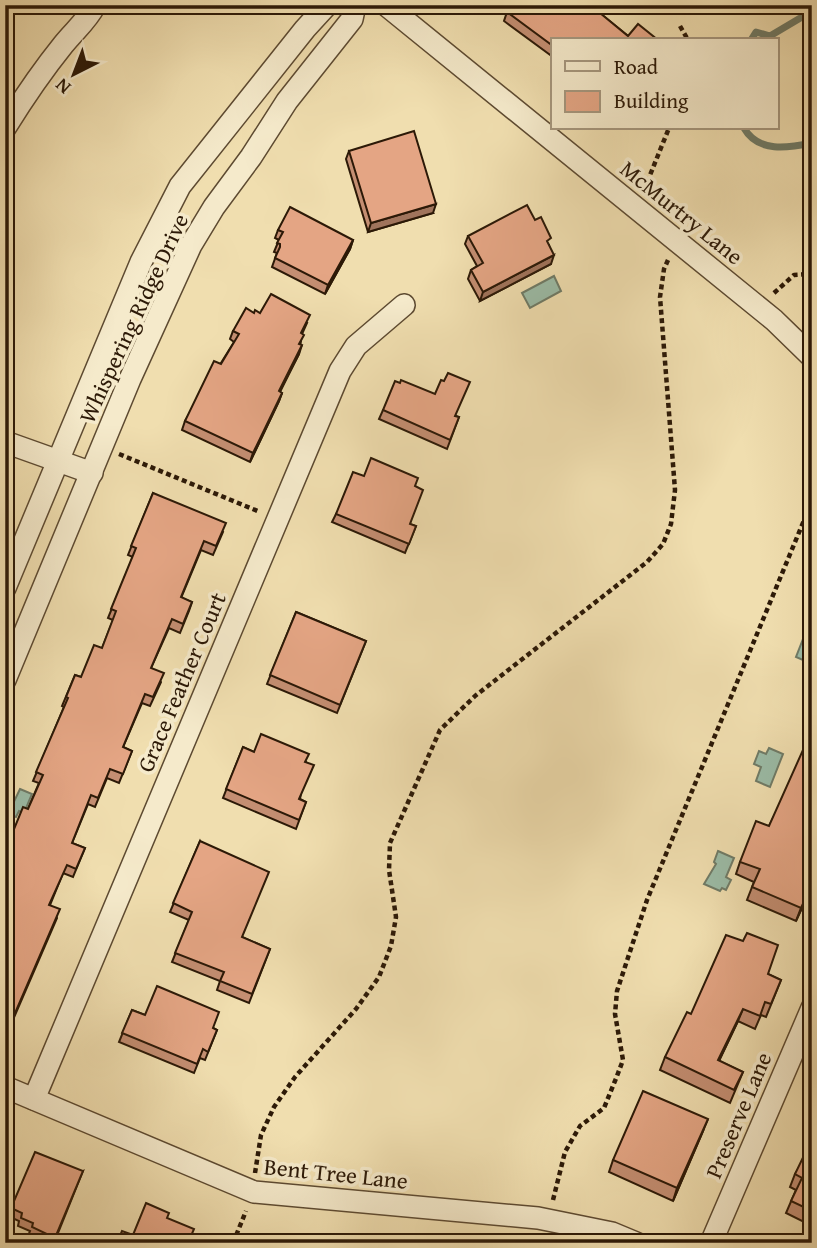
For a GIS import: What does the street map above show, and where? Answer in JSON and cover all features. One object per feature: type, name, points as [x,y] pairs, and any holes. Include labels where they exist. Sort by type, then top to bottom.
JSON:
[{"type":"street","points":[[5,128],[64,45],[89,16],[94,5]]},
{"type":"street","name":"Whispering Ridge Drive","points":[[5,588],[141,262],[180,186],[327,5]]},
{"type":"street","name":"Whispering Ridge Drive","points":[[5,680],[130,379],[191,245],[287,100],[352,19],[355,5]]},
{"type":"street","name":"McMurtry Lane","points":[[386,5],[758,308],[812,357]]},
{"type":"street","name":"Grace Feather Court","points":[[34,1099],[340,371],[356,346],[404,304]]},
{"type":"street","points":[[5,442],[92,473]]},
{"type":"street","name":"Preserve Lane","points":[[712,1243],[812,1008]]},
{"type":"street","name":"Bent Tree Lane","points":[[5,1087],[254,1192],[538,1218],[612,1233],[636,1243]]},
{"type":"path","points":[[680,26],[687,38]]},
{"type":"path","points":[[638,211],[646,181],[667,130]]},
{"type":"path","points":[[233,1243],[254,1192],[261,1135],[274,1107],[295,1077],[356,1009],[379,977],[391,946],[396,917],[389,870],[390,843],[440,730],[475,696],[647,562],[663,544],[671,524],[675,490],[660,296],[664,269],[677,243]]},
{"type":"path","points":[[758,308],[794,275],[812,274]]},
{"type":"path","points":[[103,447],[277,519]]},
{"type":"path","points":[[538,1218],[553,1200],[565,1152],[580,1126],[604,1108],[617,1076],[623,1060],[615,1014],[617,991],[647,900],[812,501]]},
{"type":"shaded area","points":[[554,276],[561,291],[530,308],[522,293]]},
{"type":"shaded area","points":[[812,616],[812,664],[796,657]]},
{"type":"shaded area","points":[[769,748],[783,754],[770,787],[756,781],[761,767],[754,764],[759,751],[766,754]]},
{"type":"shaded area","points":[[20,789],[32,794],[24,813],[19,811],[16,817],[8,814]]},
{"type":"shaded area","points":[[718,851],[734,858],[726,877],[731,880],[726,890],[722,888],[720,891],[704,884],[716,864],[714,862]]},
{"type":"building","points":[[513,5],[596,5],[594,8],[628,36],[638,24],[656,38],[551,38],[551,45],[507,12]]},
{"type":"building","points":[[414,131],[436,204],[371,223],[349,151]]},
{"type":"building","points":[[527,205],[535,220],[541,217],[551,238],[547,241],[554,255],[483,292],[471,270],[483,263],[468,236]]},
{"type":"building","points":[[290,207],[353,240],[328,285],[275,258],[280,247],[277,243],[283,232],[278,230]]},
{"type":"building","points":[[271,294],[310,315],[301,333],[304,335],[299,344],[302,345],[253,453],[185,421],[214,361],[221,364],[239,334],[233,331],[246,308],[260,313]]},
{"type":"building","points":[[448,373],[470,382],[455,416],[459,417],[450,440],[383,410],[395,381],[400,383],[401,380],[435,394],[441,380],[444,381]]},
{"type":"building","points":[[371,458],[418,478],[415,486],[423,490],[410,524],[416,526],[409,544],[336,514],[353,472],[364,476]]},
{"type":"building","points":[[153,493],[226,523],[216,546],[204,541],[181,597],[192,602],[183,624],[172,619],[151,668],[164,673],[153,697],[145,694],[123,747],[132,751],[123,774],[110,769],[98,798],[91,795],[72,843],[85,848],[76,869],[67,865],[49,905],[60,909],[9,1027],[5,1026],[5,851],[23,807],[28,809],[43,775],[36,772],[75,675],[81,677],[94,645],[102,648],[116,611],[111,609],[136,548],[131,546]]},
{"type":"building","points":[[296,612],[366,641],[340,705],[270,675]]},
{"type":"building","points":[[261,734],[309,754],[305,762],[314,765],[299,799],[306,802],[299,820],[226,789],[243,747],[254,752]]},
{"type":"building","points":[[807,741],[812,743],[812,884],[801,908],[752,887],[760,869],[740,862],[756,821],[769,826]]},
{"type":"building","points":[[200,841],[269,872],[242,937],[270,949],[252,994],[220,981],[224,972],[175,953],[192,912],[173,903]]},
{"type":"building","points":[[747,933],[778,945],[768,974],[781,980],[771,1004],[765,1002],[760,1016],[743,1009],[718,1060],[743,1072],[734,1090],[665,1057],[687,1012],[691,1014],[726,935],[743,941]]},
{"type":"building","points":[[157,986],[219,1012],[213,1028],[217,1030],[208,1052],[203,1049],[197,1064],[122,1033],[132,1010],[145,1015]]},
{"type":"building","points":[[643,1091],[708,1119],[677,1188],[613,1160]]},
{"type":"building","points":[[809,1145],[812,1147],[812,1211],[791,1201],[802,1178],[795,1174]]},
{"type":"building","points":[[35,1152],[83,1171],[55,1238],[32,1227],[33,1223],[21,1218],[22,1213],[11,1208]]},
{"type":"building","points":[[146,1203],[169,1213],[167,1218],[194,1229],[188,1243],[117,1243],[122,1231],[133,1235]]},
{"type":"waterway","points":[[752,38],[756,32],[770,36],[802,17],[802,8],[799,5]]},
{"type":"waterway","points":[[746,130],[757,142],[774,147],[812,143]]}]
